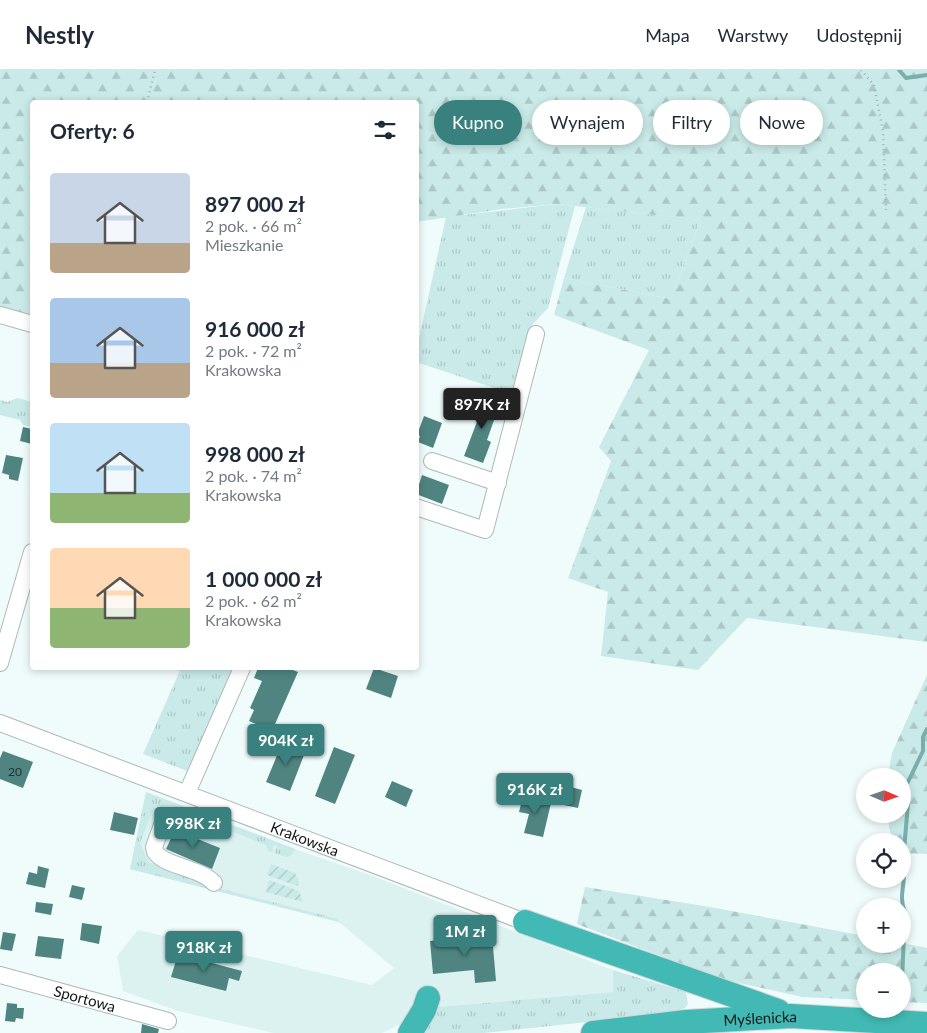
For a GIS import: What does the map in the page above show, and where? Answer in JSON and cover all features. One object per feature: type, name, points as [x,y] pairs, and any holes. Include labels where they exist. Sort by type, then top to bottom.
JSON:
[{"type":"highway","points":[[525,922],[791,1016]]},
{"type":"highway","points":[[686,1022],[696,1009],[701,998],[698,989],[692,981]]},
{"type":"highway","points":[[410,1033],[424,1010],[428,998]]},
{"type":"highway","name":"Myślenicka","points":[[593,1033],[686,1022],[791,1016],[927,1024]]},
{"type":"street","points":[[0,315],[30,323]]},
{"type":"street","points":[[419,508],[485,530],[536,334]]},
{"type":"street","points":[[432,461],[498,483]]},
{"type":"street","points":[[0,663],[30,559]]},
{"type":"street","points":[[187,793],[241,670]]},
{"type":"street","name":"Krakowska","points":[[0,723],[525,922]]},
{"type":"street","points":[[174,820],[162,825],[154,847],[155,852],[162,858],[204,874],[214,883]]},
{"type":"street","name":"Sportowa","points":[[0,975],[168,1021]]},
{"type":"path","points":[[147,100],[154,70]]},
{"type":"path","points":[[861,70],[874,85],[883,131],[886,210]]},
{"type":"shaded area","points":[[146,792],[306,853],[373,876],[613,970],[614,992],[437,1007],[382,1033],[273,1033],[178,1011],[123,991],[117,956],[138,930],[372,985],[394,968],[339,922],[130,869]]},
{"type":"green space","points":[[0,70],[927,70],[927,642],[747,618],[698,670],[601,656],[608,592],[568,578],[611,461],[599,447],[649,350],[554,315],[564,278],[671,299],[701,220],[557,204],[502,209],[419,222],[419,100],[30,100],[30,317],[0,309]]},
{"type":"green space","points":[[557,204],[575,206],[548,308],[533,324],[515,395],[419,363],[419,338],[446,217]]},
{"type":"green space","points":[[586,207],[701,220],[671,299],[564,278]]},
{"type":"green space","points":[[18,398],[30,401],[30,427],[23,425],[20,420],[0,415],[0,400],[7,402]]},
{"type":"green space","points":[[180,670],[234,670],[190,772],[143,754]]},
{"type":"green space","points":[[927,675],[927,854],[911,853],[911,833],[891,833],[889,823],[911,823],[911,768],[889,768],[892,753]]},
{"type":"green space","points":[[146,792],[295,849],[291,856],[285,857],[275,853],[277,846],[274,845],[272,852],[268,851],[266,845],[192,816],[185,819],[165,815],[166,809],[155,805],[140,843],[148,862],[210,886],[338,919],[339,922],[130,869]]},
{"type":"green space","points":[[271,864],[295,873],[299,882],[297,886],[267,875]]},
{"type":"green space","points":[[269,880],[299,891],[303,902],[266,892]]},
{"type":"green space","points":[[585,887],[710,907],[856,934],[856,953],[911,953],[911,945],[927,948],[927,1003],[911,1002],[911,963],[856,963],[856,1000],[802,997],[721,979],[577,924]]},
{"type":"green space","points":[[613,970],[686,992],[688,1004],[685,1008],[671,1013],[484,1033],[421,1033],[437,1007],[613,992]]},
{"type":"building","points":[[477,399],[485,401],[489,399],[491,403],[499,406],[487,440],[491,442],[483,463],[464,456],[478,419],[471,416]]},
{"type":"building","points":[[424,416],[442,423],[433,448],[419,442],[419,430]]},
{"type":"building","points":[[23,427],[30,429],[30,444],[20,441]]},
{"type":"building","points":[[6,455],[23,458],[18,481],[9,479],[9,475],[2,473]]},
{"type":"building","points":[[422,475],[449,485],[442,504],[419,495],[419,484]]},
{"type":"building","points":[[257,670],[293,670],[298,672],[272,731],[249,721],[254,710],[250,708],[262,681],[254,678]]},
{"type":"building","points":[[373,670],[380,670],[398,676],[391,698],[366,689]]},
{"type":"building","points":[[283,741],[306,750],[290,791],[266,782]]},
{"type":"building","points":[[334,747],[355,755],[335,804],[315,796]]},
{"type":"building","points":[[3,751],[33,762],[23,788],[0,779],[0,758]]},
{"type":"building","points":[[392,781],[413,790],[406,807],[385,797]]},
{"type":"building","points":[[571,787],[582,790],[578,808],[559,804],[563,789],[570,791]]},
{"type":"building","points":[[523,796],[551,803],[543,837],[524,833],[529,814],[519,812]]},
{"type":"building","points":[[114,812],[138,818],[134,835],[110,830]]},
{"type":"building","points":[[175,830],[220,848],[212,869],[166,849]]},
{"type":"building","points":[[38,866],[49,869],[45,888],[26,884],[29,872],[37,874]]},
{"type":"building","points":[[72,885],[85,888],[82,900],[69,897]]},
{"type":"building","points":[[36,902],[53,904],[51,915],[35,912]]},
{"type":"building","points":[[82,923],[102,926],[99,944],[80,940]]},
{"type":"building","points":[[3,932],[16,934],[12,951],[0,949]]},
{"type":"building","points":[[492,935],[496,981],[475,983],[474,970],[433,974],[430,941]]},
{"type":"building","points":[[38,936],[64,939],[61,959],[35,956]]},
{"type":"building","points":[[178,954],[242,971],[239,981],[229,978],[226,991],[171,977]]},
{"type":"building","points":[[7,1003],[17,1004],[17,1008],[24,1008],[23,1019],[16,1018],[15,1022],[5,1021]]},
{"type":"building","points":[[142,1024],[159,1029],[158,1033],[141,1033]]},
{"type":"waterway","points":[[899,70],[906,78],[927,75]]},
{"type":"waterway","points":[[903,963],[905,912],[902,899],[903,862],[908,804],[905,788],[923,751],[923,737],[927,729]]}]
